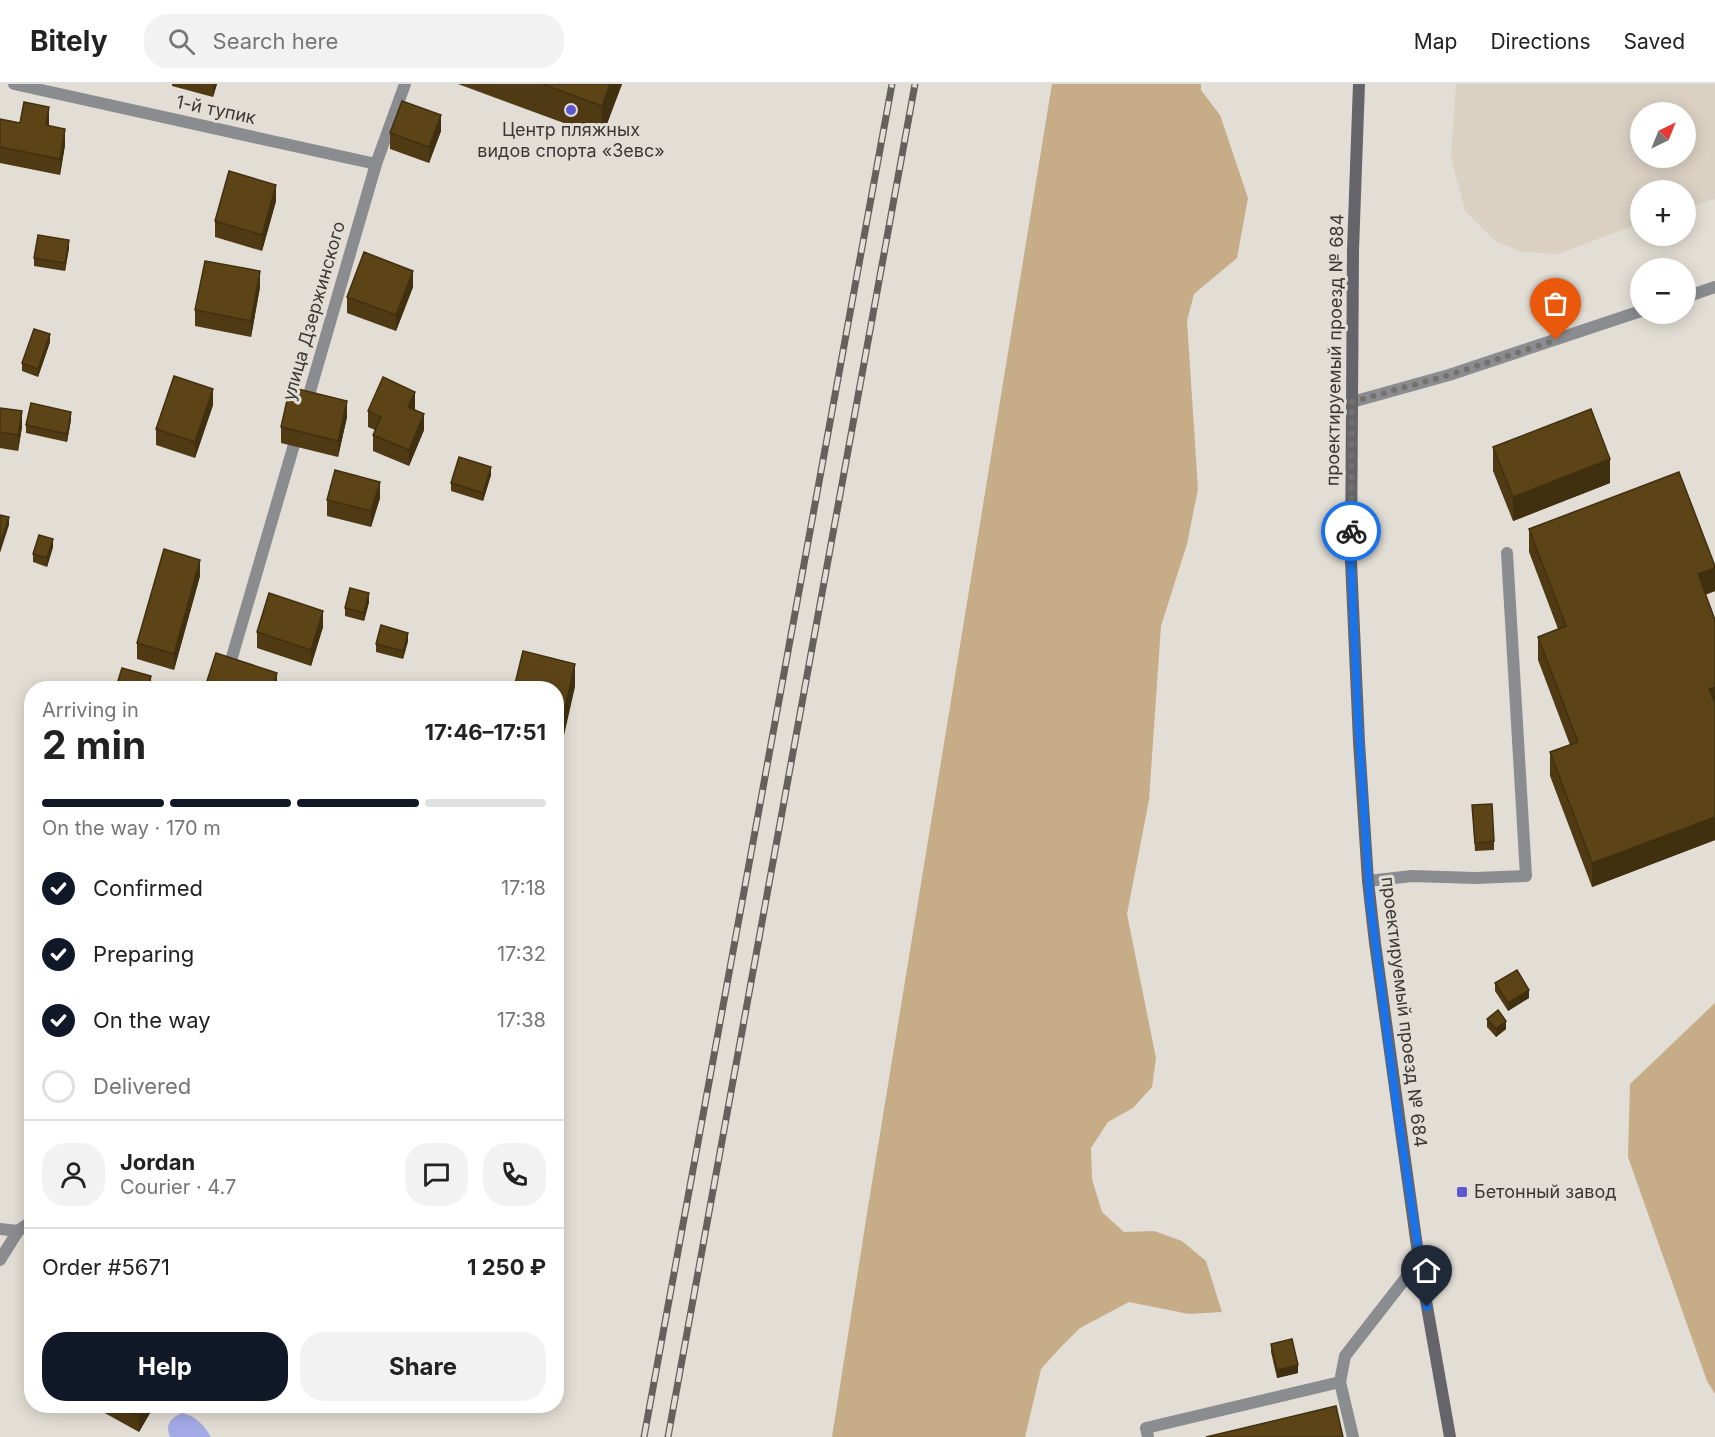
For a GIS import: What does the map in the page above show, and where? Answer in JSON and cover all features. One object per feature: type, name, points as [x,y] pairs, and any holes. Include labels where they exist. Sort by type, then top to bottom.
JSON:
[{"type":"street","name":"1-й тупик","points":[[14,84],[376,164]]},
{"type":"street","name":"улица Дзержинского","points":[[225,681],[376,164],[405,84]]},
{"type":"street","name":"проектируемый проезд № 684","points":[[1359,84],[1353,250],[1351,561],[1368,881],[1379,979],[1419,1261],[1450,1437]]},
{"type":"street","points":[[1696,294],[1715,287]]},
{"type":"street","points":[[1352,402],[1449,375],[1630,315]]},
{"type":"street","points":[[1368,881],[1412,876],[1475,879],[1526,876],[1507,553]]},
{"type":"street","points":[[0,1260],[18,1231],[24,1227]]},
{"type":"street","points":[[0,1229],[18,1231]]},
{"type":"street","points":[[1353,1437],[1340,1382],[1346,1356],[1419,1261]]},
{"type":"street","points":[[1148,1437],[1146,1428],[1340,1382]]},
{"type":"shaded area","points":[[1052,84],[1201,84],[1201,90],[1220,115],[1248,198],[1237,258],[1194,294],[1187,321],[1198,489],[1187,544],[1161,626],[1149,800],[1127,914],[1156,1058],[1152,1087],[1133,1108],[1108,1122],[1091,1148],[1092,1179],[1102,1212],[1124,1232],[1154,1231],[1182,1241],[1206,1261],[1222,1312],[1189,1314],[1129,1302],[1080,1328],[1041,1369],[1025,1437],[832,1437],[868,1207]]},
{"type":"shaded area","points":[[1456,84],[1715,84],[1715,199],[1696,205],[1696,180],[1630,180],[1630,227],[1558,254],[1522,252],[1495,241],[1465,211],[1451,158]]},
{"type":"shaded area","points":[[1715,1003],[1715,1394],[1707,1381],[1628,1157],[1630,1084]]},
{"type":"water","points":[[182,1413],[199,1422],[211,1437],[170,1437],[168,1429],[170,1422]]},
{"type":"building","points":[[542,84],[610,84],[602,106]]},
{"type":"building","points":[[402,101],[441,115],[429,147],[390,133]]},
{"type":"building","points":[[24,102],[49,107],[46,125],[65,129],[60,159],[0,147],[0,119],[20,123]]},
{"type":"building","points":[[229,171],[276,185],[262,235],[215,221]]},
{"type":"building","points":[[38,235],[69,240],[65,263],[34,258]]},
{"type":"building","points":[[364,252],[413,271],[396,315],[347,297]]},
{"type":"building","points":[[205,261],[260,271],[251,321],[195,310]]},
{"type":"building","points":[[34,329],[50,334],[38,369],[22,363]]},
{"type":"building","points":[[174,376],[213,389],[195,442],[156,429]]},
{"type":"building","points":[[383,377],[415,392],[408,407],[424,414],[409,450],[373,435],[381,417],[368,411]]},
{"type":"building","points":[[290,387],[347,401],[338,441],[281,427]]},
{"type":"building","points":[[31,403],[71,412],[67,434],[26,425]]},
{"type":"building","points":[[0,408],[22,411],[18,435],[0,432]]},
{"type":"building","points":[[1591,409],[1610,459],[1513,497],[1493,447]]},
{"type":"building","points":[[459,457],[491,467],[483,493],[451,483]]},
{"type":"building","points":[[335,470],[380,482],[371,511],[327,500]]},
{"type":"building","points":[[1679,472],[1715,566],[1715,568],[1698,574],[1715,620],[1715,687],[1709,689],[1715,703],[1715,817],[1592,863],[1550,752],[1578,742],[1538,637],[1566,626],[1529,529]]},
{"type":"building","points":[[0,515],[9,517],[0,545]]},
{"type":"building","points":[[39,535],[53,539],[47,558],[33,554]]},
{"type":"building","points":[[164,549],[200,560],[174,654],[137,643]]},
{"type":"building","points":[[350,588],[369,593],[364,613],[345,608]]},
{"type":"building","points":[[269,593],[323,611],[311,650],[257,632]]},
{"type":"building","points":[[381,625],[408,633],[403,651],[376,644]]},
{"type":"building","points":[[523,651],[575,664],[564,712],[564,681],[516,681]]},
{"type":"building","points":[[216,653],[277,673],[274,681],[207,681]]},
{"type":"building","points":[[122,668],[151,676],[150,681],[118,681]]},
{"type":"building","points":[[1492,804],[1494,841],[1475,843],[1472,805]]},
{"type":"building","points":[[1517,970],[1529,990],[1508,1003],[1495,983]]},
{"type":"building","points":[[1498,1010],[1506,1021],[1496,1029],[1487,1019]]},
{"type":"building","points":[[1292,1339],[1298,1365],[1277,1370],[1271,1344]]},
{"type":"building","points":[[1336,1406],[1343,1437],[1206,1437]]},
{"type":"railway","points":[[644,1437],[892,84]]},
{"type":"railway","points":[[668,1437],[915,84]]},
{"type":"way so far","points":[[1351,531],[1352,402],[1449,375],[1556,340]]},
{"type":"place","name":"Центр пляжных видов спорта «Зевс»","points":[[571,110]]},
{"type":"place","name":"Бетонный завод","points":[[1462,1192]]},
{"type":"route","points":[[1351,531],[1358,719],[1370,902],[1397,1109],[1427,1307]]}]
